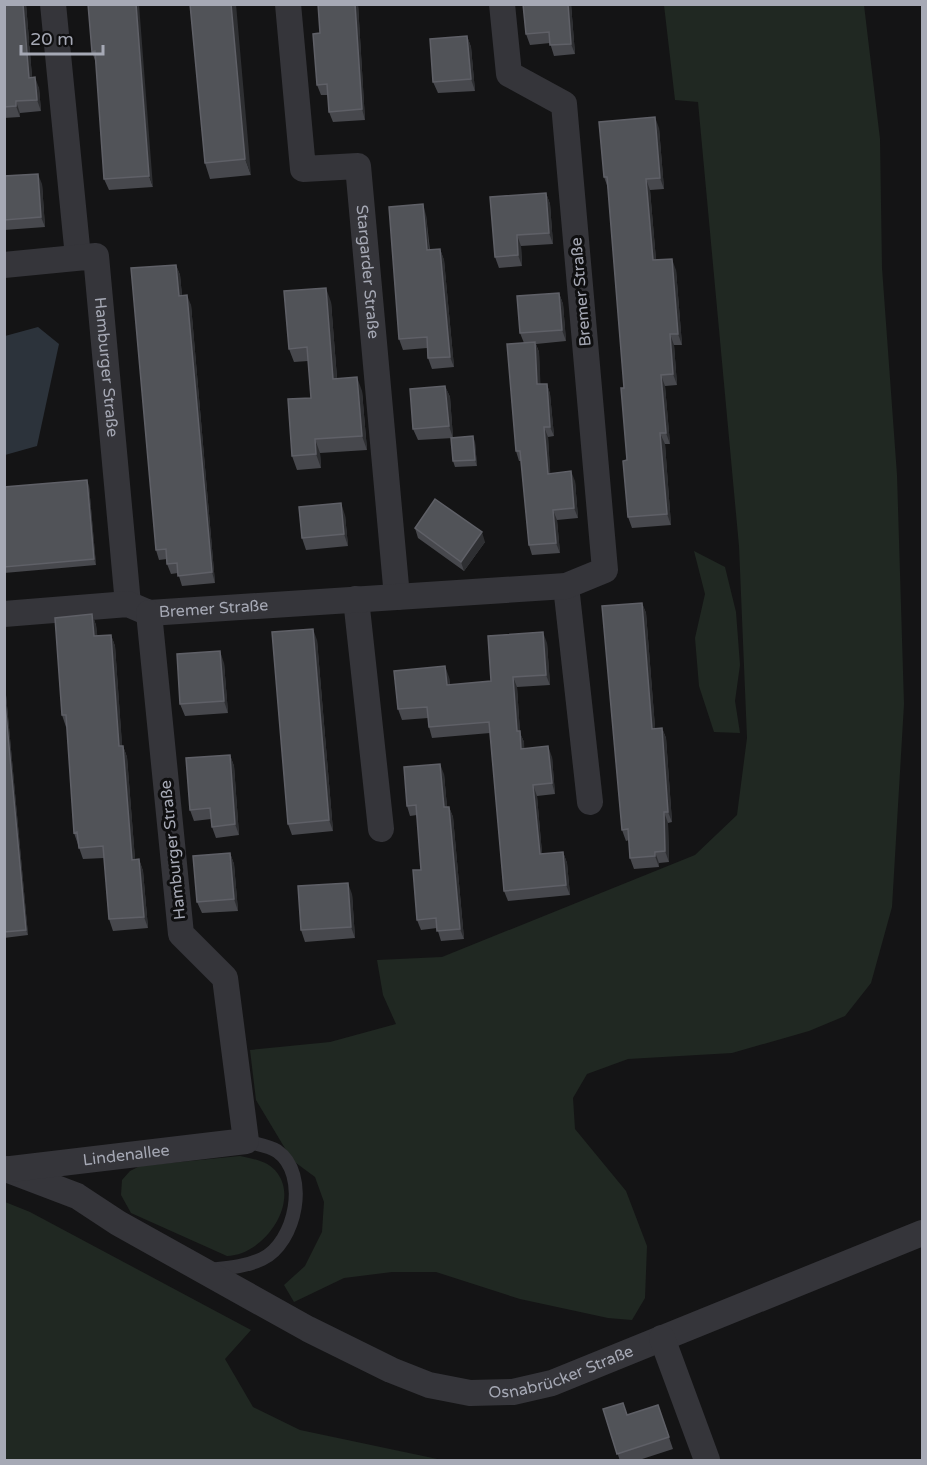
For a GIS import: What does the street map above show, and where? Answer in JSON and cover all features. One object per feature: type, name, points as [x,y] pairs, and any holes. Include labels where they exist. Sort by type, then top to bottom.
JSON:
[{"type":"street","points":[[4,265],[78,257],[53,4]]},
{"type":"street","name":"Stargarder Straße","points":[[288,4],[303,169],[358,166],[397,597]]},
{"type":"street","name":"Bremer Straße","points":[[4,614],[397,597],[566,586],[605,570],[564,104],[509,74],[502,4]]},
{"type":"street","name":"Hamburger Straße","points":[[78,257],[96,256],[138,608],[181,934],[225,978],[246,1142]]},
{"type":"street","points":[[566,586],[590,802]]},
{"type":"street","points":[[356,599],[381,829]]},
{"type":"street","name":"Lindenallee","points":[[5,1169],[246,1142]]},
{"type":"street","name":"Osnabrücker Straße","points":[[5,1169],[77,1196],[203,1271],[308,1329],[391,1370],[429,1385],[470,1393],[513,1392],[552,1383],[922,1233]]},
{"type":"street","points":[[662,1338],[706,1461]]},
{"type":"lane","points":[[203,1271],[235,1268],[265,1258],[286,1235],[296,1208],[294,1172],[277,1151],[246,1142]]},
{"type":"shaded area","points":[[664,5],[864,5],[880,139],[882,268],[897,475],[904,704],[892,907],[871,983],[845,1016],[809,1031],[732,1053],[628,1059],[587,1074],[573,1098],[575,1129],[626,1191],[647,1246],[645,1298],[632,1320],[608,1318],[520,1299],[436,1272],[392,1272],[344,1278],[294,1302],[284,1285],[305,1266],[322,1232],[324,1202],[315,1177],[292,1160],[256,1100],[250,1050],[330,1042],[396,1024],[383,995],[377,960],[442,957],[695,855],[737,815],[747,738],[739,546],[698,102],[675,100]]},
{"type":"shaded area","points":[[38,327],[59,344],[37,446],[5,455],[5,336]]},
{"type":"shaded area","points":[[694,551],[725,567],[736,612],[740,665],[735,701],[740,733],[714,732],[699,686],[695,638],[705,594]]},
{"type":"shaded area","points":[[240,1156],[261,1161],[270,1166],[278,1174],[283,1186],[284,1199],[281,1213],[265,1238],[254,1247],[241,1253],[227,1256],[131,1213],[121,1195],[122,1180],[130,1171],[140,1166]]},
{"type":"shaded area","points":[[5,1202],[30,1212],[251,1330],[225,1359],[253,1407],[300,1430],[442,1460],[5,1460]]},
{"type":"building","points":[[4,4],[23,4],[29,78],[35,77],[37,100],[16,101],[16,106],[4,107]]},
{"type":"building","points":[[88,4],[136,4],[149,176],[104,179],[95,51],[92,52]]},
{"type":"building","points":[[190,4],[231,4],[245,159],[205,163]]},
{"type":"building","points":[[318,4],[355,4],[362,109],[329,112],[327,84],[317,85],[313,34],[320,33]]},
{"type":"building","points":[[523,4],[568,4],[571,44],[550,45],[549,32],[526,34]]},
{"type":"building","points":[[467,36],[471,79],[433,82],[430,39]]},
{"type":"building","points":[[655,117],[660,178],[646,179],[653,260],[672,259],[678,334],[670,334],[673,374],[661,375],[666,433],[660,433],[667,514],[628,517],[623,461],[627,460],[621,388],[624,388],[607,177],[604,177],[599,122]]},
{"type":"building","points":[[38,174],[41,217],[4,220],[4,176]]},
{"type":"building","points":[[546,193],[549,233],[517,235],[518,255],[495,257],[490,197]]},
{"type":"building","points":[[423,204],[427,250],[440,249],[450,357],[428,358],[427,337],[399,339],[389,207]]},
{"type":"building","points":[[176,265],[179,296],[187,295],[212,572],[178,576],[177,563],[167,564],[166,549],[156,550],[131,268]]},
{"type":"building","points":[[326,288],[333,379],[357,377],[362,436],[315,439],[316,454],[292,456],[288,399],[311,398],[307,347],[289,349],[284,291]]},
{"type":"building","points":[[559,293],[562,330],[520,333],[517,296]]},
{"type":"building","points":[[535,342],[537,384],[547,384],[550,427],[544,427],[548,474],[571,471],[574,508],[553,510],[556,543],[529,545],[520,451],[516,451],[507,344]]},
{"type":"building","points":[[445,386],[449,426],[413,429],[410,389]]},
{"type":"building","points":[[473,436],[475,460],[453,461],[451,438]]},
{"type":"building","points":[[87,480],[94,559],[4,567],[4,487]]},
{"type":"building","points":[[435,499],[482,532],[461,562],[415,528]]},
{"type":"building","points":[[341,503],[344,534],[302,538],[299,507]]},
{"type":"building","points":[[642,603],[652,729],[662,728],[668,812],[664,812],[665,851],[655,852],[655,856],[630,858],[628,829],[622,830],[602,606]]},
{"type":"building","points":[[92,614],[94,636],[111,635],[119,746],[123,746],[132,860],[139,859],[144,917],[109,919],[103,846],[79,848],[77,832],[74,833],[66,715],[62,715],[55,618]]},
{"type":"building","points":[[313,629],[329,820],[288,824],[272,632]]},
{"type":"building","points":[[543,632],[546,675],[513,677],[517,731],[520,731],[521,749],[548,746],[552,783],[533,785],[540,854],[563,852],[566,885],[504,891],[489,722],[429,727],[427,707],[398,709],[394,671],[445,666],[447,685],[491,681],[488,636]]},
{"type":"building","points":[[220,651],[224,701],[180,704],[177,654]]},
{"type":"building","points":[[4,692],[26,930],[4,932]]},
{"type":"building","points":[[230,755],[235,824],[212,827],[210,808],[190,810],[186,758]]},
{"type":"building","points":[[440,764],[444,807],[449,807],[460,929],[437,931],[436,918],[417,920],[413,870],[421,870],[416,805],[407,806],[404,767]]},
{"type":"building","points":[[230,853],[234,899],[197,902],[193,856]]},
{"type":"building","points":[[348,883],[351,927],[301,930],[298,886]]},
{"type":"building","points":[[623,1403],[627,1415],[658,1405],[669,1437],[617,1454],[603,1409]]}]
